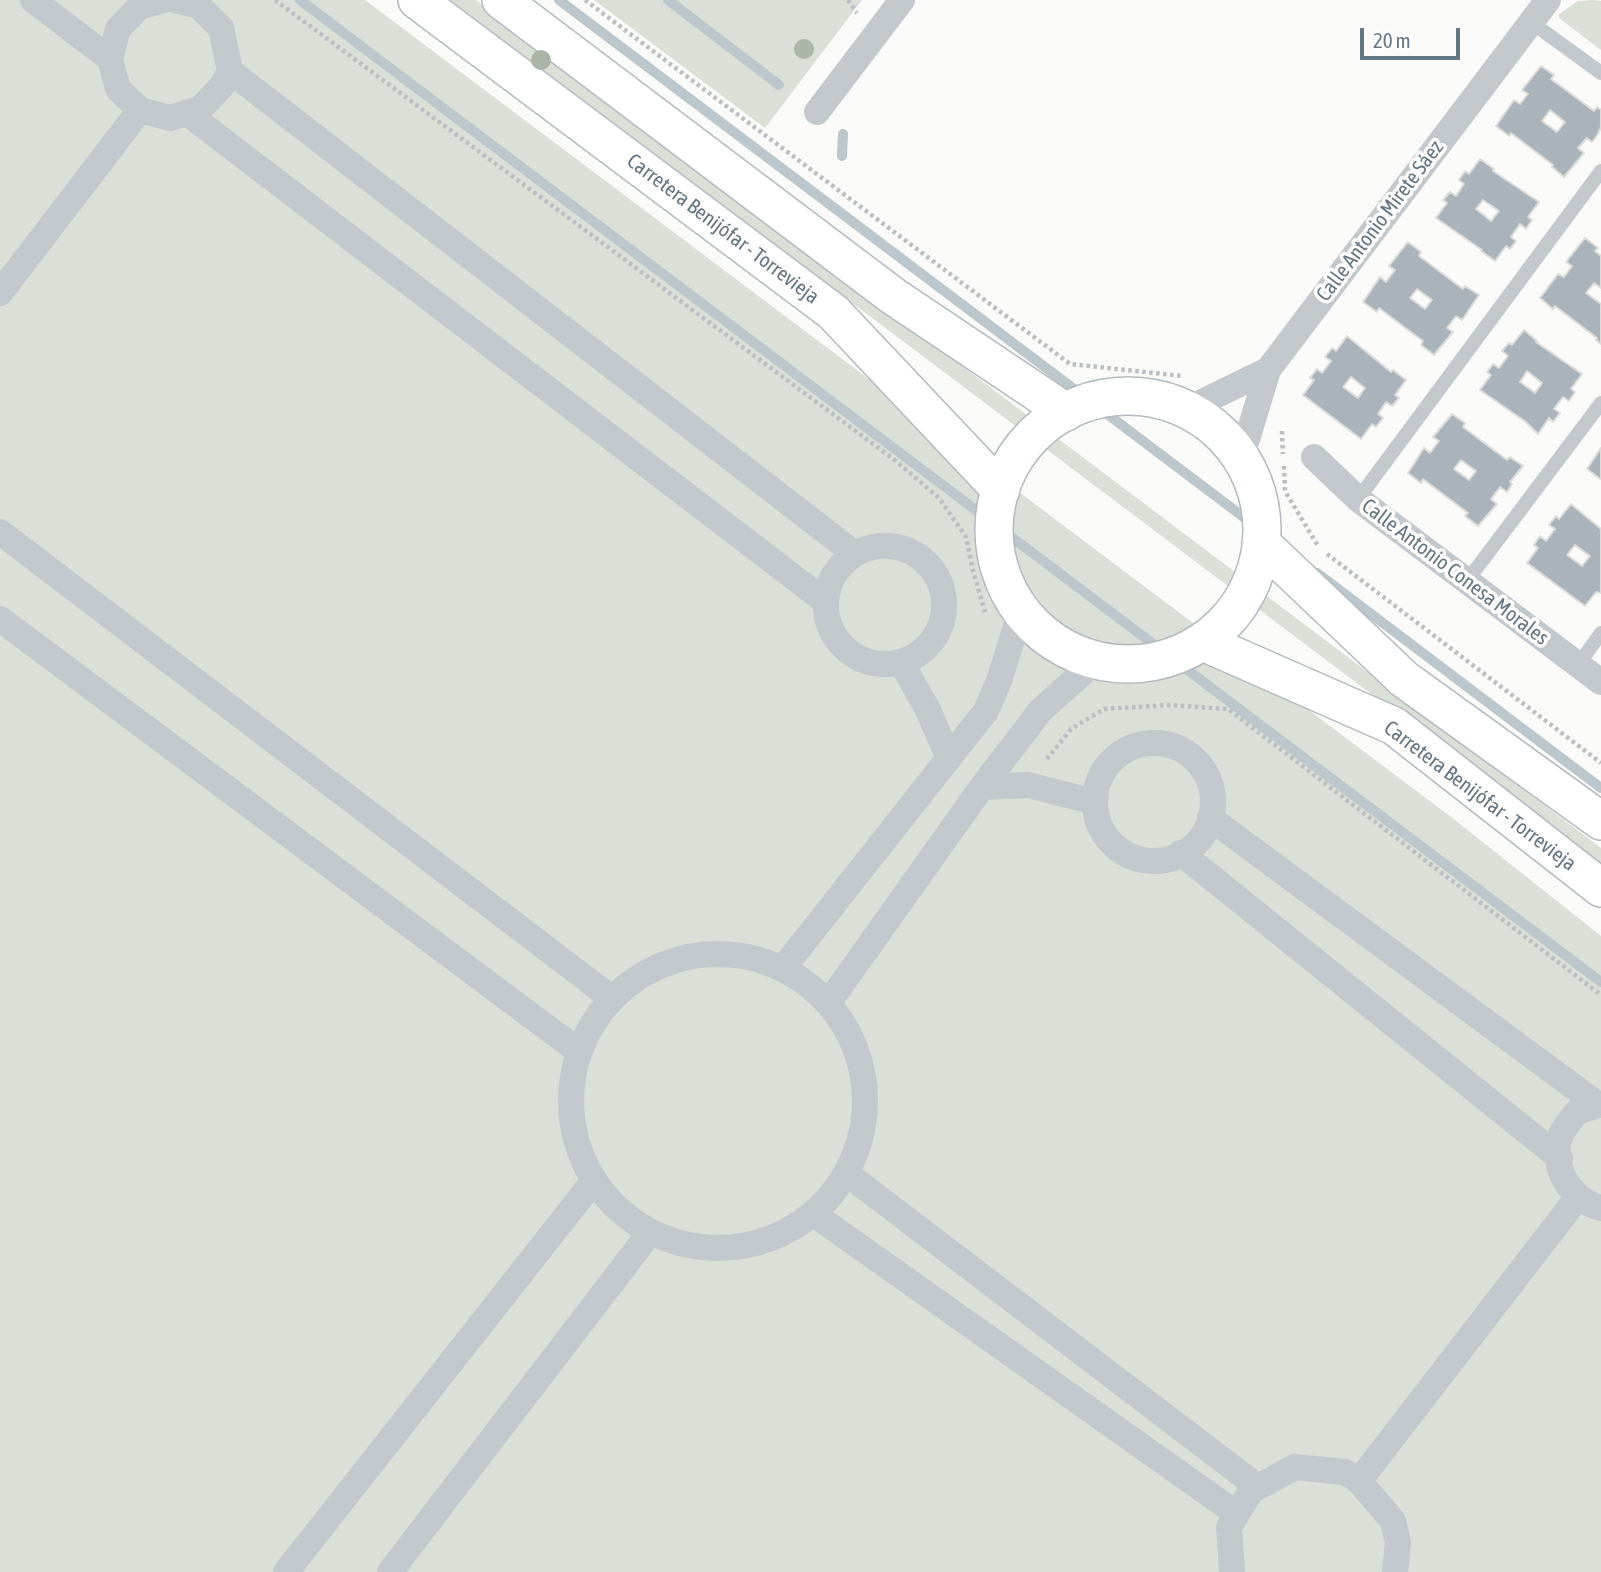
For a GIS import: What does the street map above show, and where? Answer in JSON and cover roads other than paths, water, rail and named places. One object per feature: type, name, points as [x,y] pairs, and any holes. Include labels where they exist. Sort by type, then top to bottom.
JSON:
[{"type":"main road","name":"Carretera Benijófar - Torrevieja","points":[[417,0],[833,312],[1001,490]]},
{"type":"main road","points":[[501,0],[893,296],[1066,412]]},
{"type":"main road","points":[[1190,393],[1202,417],[1234,446],[1255,485],[1263,528],[1261,543],[1256,572],[1236,611],[1203,642],[1162,660],[1118,664],[1098,660],[1074,654],[1037,630],[1009,594],[995,552],[995,507],[1010,465],[1038,430],[1066,412],[1117,396],[1161,399],[1190,393]]},
{"type":"main road","points":[[1261,543],[1404,679],[1601,821]]},
{"type":"main road","name":"Carretera Benijófar - Torrevieja","points":[[1203,642],[1394,726],[1601,888]]},
{"type":"street","points":[[33,0],[110,59]]},
{"type":"street","points":[[144,2],[117,29],[110,59],[118,89],[140,110],[170,118],[200,109],[221,88],[230,71],[221,28],[199,6],[175,0]]},
{"type":"street","points":[[817,112],[902,0]]},
{"type":"street","name":"Calle Antonio Mirete Sáez","points":[[1190,393],[1268,370],[1548,0]]},
{"type":"street","points":[[230,71],[856,554]]},
{"type":"street","points":[[0,293],[140,110]]},
{"type":"street","points":[[187,113],[826,602]]},
{"type":"street","points":[[1241,459],[1268,370]]},
{"type":"street","name":"Calle Antonio Conesa Morales","points":[[1314,457],[1358,499],[1601,682]]},
{"type":"street","points":[[0,532],[610,997]]},
{"type":"street","points":[[874,547],[894,547],[914,553],[930,566],[940,583],[944,603],[941,623],[932,641],[918,654],[901,662],[873,662],[848,651],[835,637],[827,620],[826,602],[830,583],[840,567],[856,554],[874,547]]},
{"type":"street","points":[[784,967],[986,711],[1000,678],[1021,610]]},
{"type":"street","points":[[0,619],[577,1050]]},
{"type":"street","points":[[829,1002],[982,787],[1041,710],[1098,660]]},
{"type":"street","points":[[901,662],[928,710],[949,758]]},
{"type":"street","points":[[1150,743],[1168,745],[1186,752],[1199,765],[1209,781],[1213,800],[1210,818],[1202,835],[1188,850],[1170,859],[1150,861],[1130,857],[1113,846],[1101,830],[1095,802],[1096,790],[1103,771],[1115,757],[1150,743]]},
{"type":"street","points":[[982,787],[1028,785],[1095,802]]},
{"type":"street","points":[[1210,818],[1599,1104]]},
{"type":"street","points":[[1181,853],[1560,1158]]},
{"type":"street","points":[[724,951],[784,967],[829,1002],[862,1062],[865,1124],[843,1183],[815,1215],[797,1227],[724,1250],[649,1234],[592,1183],[569,1118],[577,1050],[610,997],[662,962],[724,951]]},
{"type":"street","points":[[1359,1482],[1589,1203],[1559,1171],[1559,1139],[1577,1112],[1599,1104]]},
{"type":"street","points":[[846,1173],[1258,1487]]},
{"type":"street","points":[[286,1572],[592,1183]]},
{"type":"street","points":[[815,1215],[1237,1514]]},
{"type":"street","points":[[390,1572],[649,1234]]},
{"type":"street","points":[[1232,1572],[1229,1527],[1251,1491],[1295,1467],[1345,1472],[1359,1482],[1393,1521],[1398,1542],[1395,1572]]},
{"type":"lane","points":[[1531,22],[1601,73]]},
{"type":"lane","points":[[1358,499],[1601,172]]},
{"type":"lane","points":[[1467,581],[1601,403]]},
{"type":"lane","points":[[1578,665],[1601,633]]},
{"type":"waterway","points":[[300,0],[1601,982]]},
{"type":"waterway","points":[[559,0],[1266,534]]},
{"type":"waterway","points":[[668,0],[779,85]]},
{"type":"waterway","points":[[842,156],[843,134]]},
{"type":"waterway","points":[[1317,573],[1601,788]]}]
